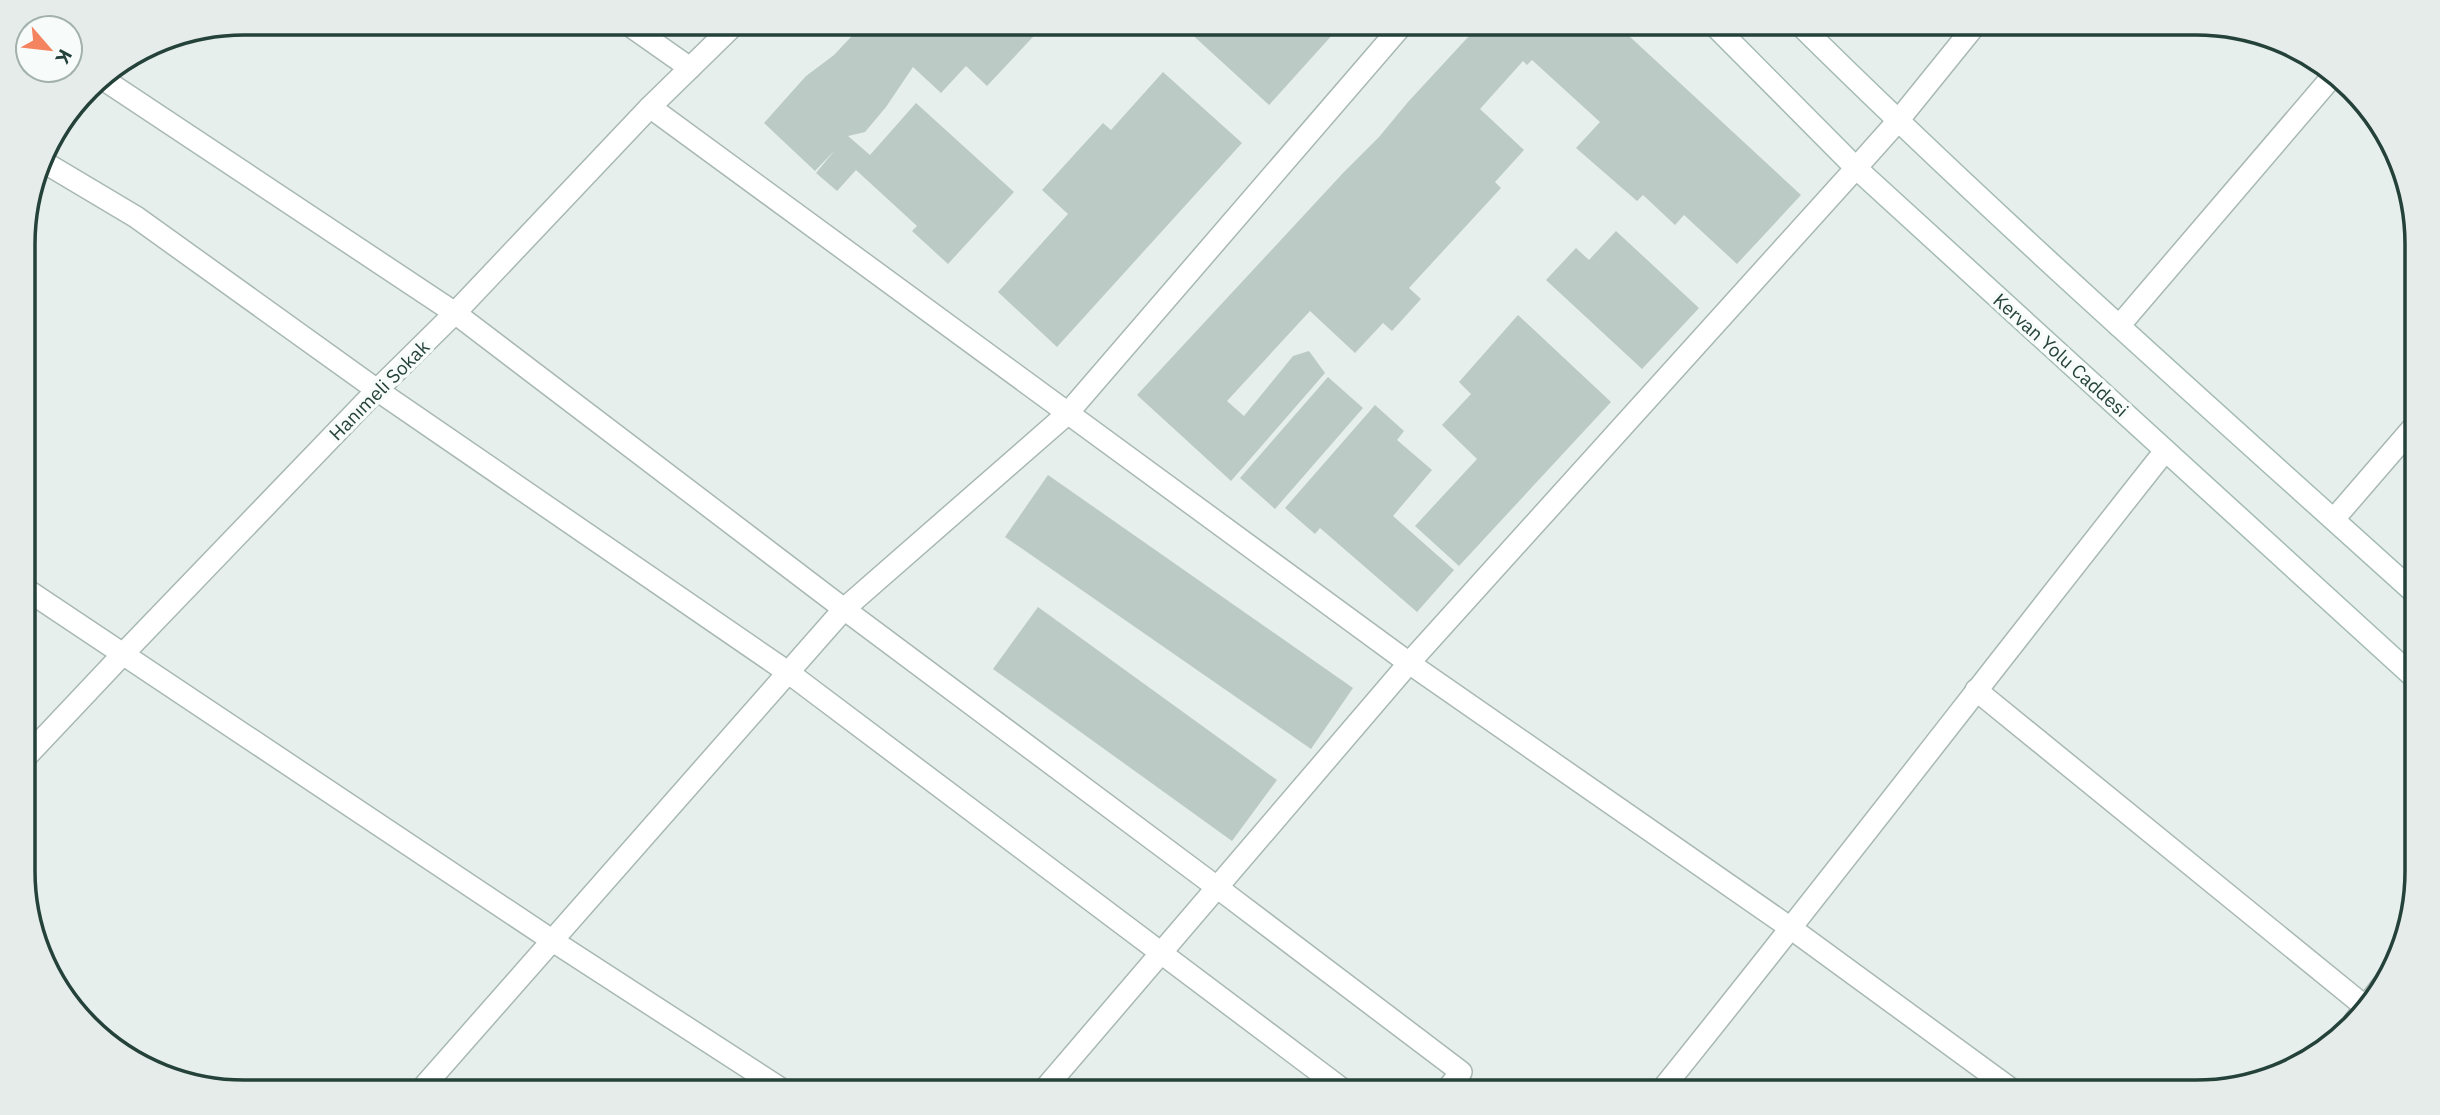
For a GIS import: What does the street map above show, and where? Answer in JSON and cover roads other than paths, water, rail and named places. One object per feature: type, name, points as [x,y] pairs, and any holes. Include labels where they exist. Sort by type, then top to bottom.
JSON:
[{"type":"street","points":[[643,35],[690,68]]},
{"type":"street","name":"Hanımeli Sokak","points":[[35,747],[650,107],[724,35]]},
{"type":"street","points":[[430,1080],[844,610],[1067,414],[1394,35]]},
{"type":"street","name":"Kervan Yolu Caddesi","points":[[1724,35],[1856,168],[2405,669]]},
{"type":"street","points":[[1810,35],[1897,122],[2405,584]]},
{"type":"street","points":[[1052,1080],[1409,663],[1897,122],[1967,35]]},
{"type":"street","points":[[2119,326],[2328,82]]},
{"type":"street","points":[[110,84],[455,313],[844,610],[1461,1072],[1455,1080]]},
{"type":"street","points":[[650,107],[1409,663],[1793,929],[1999,1080]]},
{"type":"street","points":[[50,166],[136,217],[377,390],[789,673],[1330,1080]]},
{"type":"street","points":[[2334,519],[2405,437]]},
{"type":"street","points":[[1670,1080],[1793,929],[1976,690],[2165,451]]},
{"type":"street","points":[[35,595],[553,941],[767,1080]]},
{"type":"street","points":[[1976,690],[2355,1006]]}]
